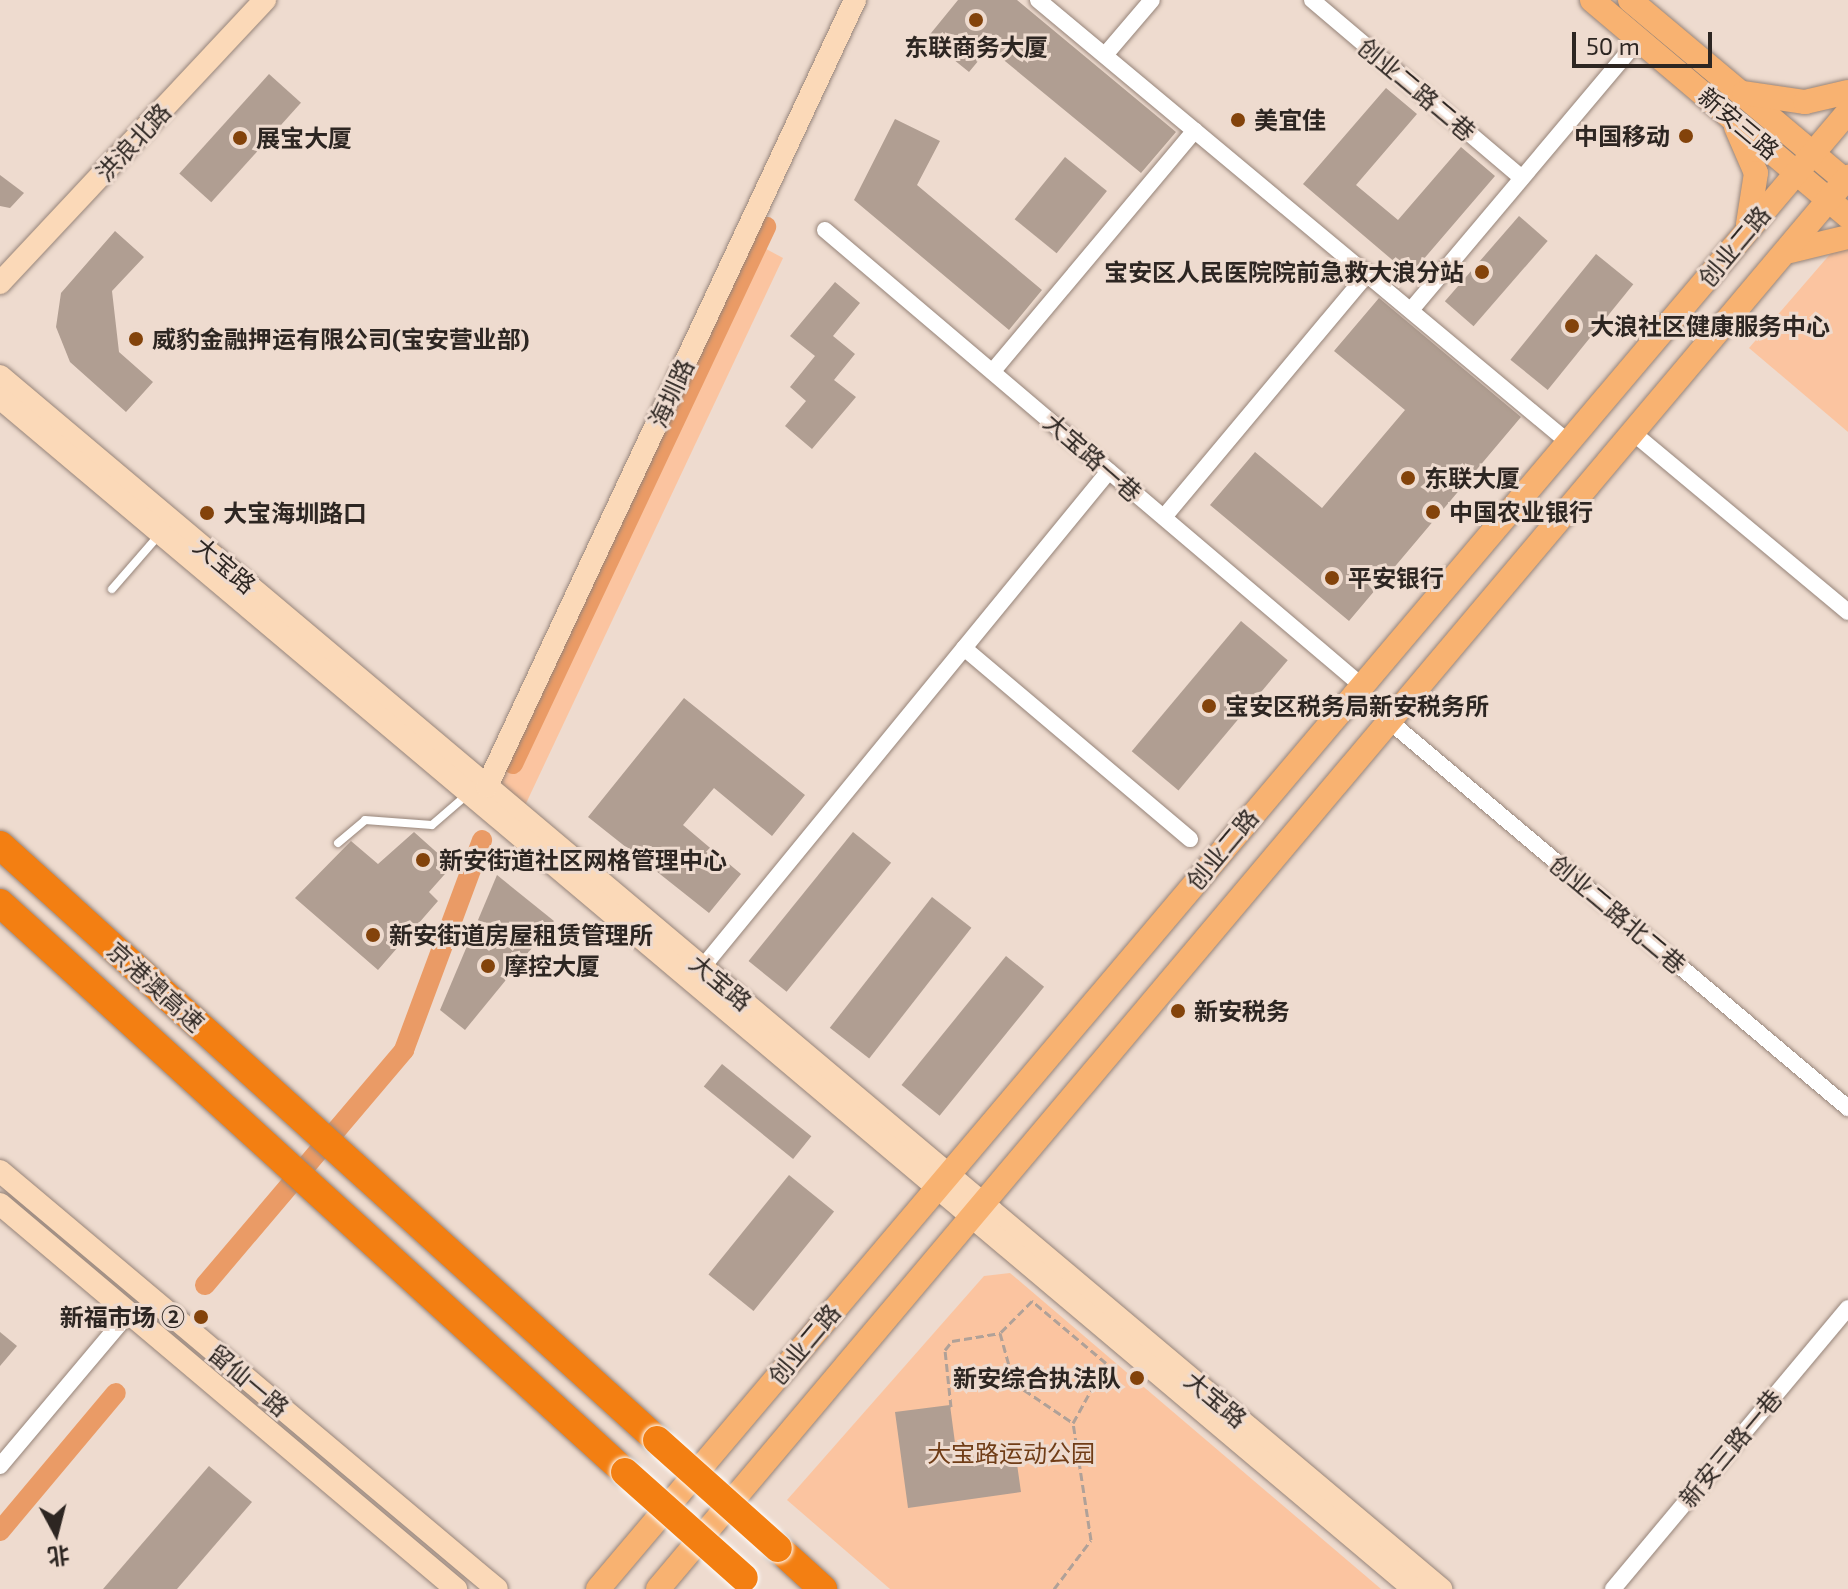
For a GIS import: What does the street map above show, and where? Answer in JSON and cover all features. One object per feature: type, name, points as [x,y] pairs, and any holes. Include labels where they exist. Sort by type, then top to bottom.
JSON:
[{"type":"highway","name":"京港澳高速","points":[[0,845],[823,1589]]},
{"type":"highway","name":"京港澳高速","points":[[0,903],[282,1163],[750,1584]]},
{"type":"main road","name":"洪浪北路","points":[[0,283],[265,0]]},
{"type":"main road","name":"海圳路","points":[[478,789],[855,0]]},
{"type":"main road","name":"新安三路","points":[[1592,0],[1848,216]]},
{"type":"main road","name":"新安三路","points":[[1630,0],[1847,180]]},
{"type":"main road","points":[[1738,91],[1805,102],[1848,92]]},
{"type":"main road","name":"创业二路","points":[[598,1589],[1848,112]]},
{"type":"main road","points":[[1726,113],[1756,173],[1744,234]]},
{"type":"main road","name":"创业二路","points":[[658,1589],[976,1207],[1847,180]]},
{"type":"main road","points":[[1781,256],[1819,239],[1848,237]]},
{"type":"main road","name":"大宝路","points":[[0,376],[478,789],[942,1179],[1441,1589]]},
{"type":"main road","name":"大宝路","points":[[0,398],[161,533],[478,789]]},
{"type":"main road","name":"留仙一路","points":[[0,1171],[497,1589]]},
{"type":"main road","name":"留仙一路","points":[[0,1204],[456,1589]]},
{"type":"main road","name":"大宝路","points":[[976,1207],[1414,1589]]},
{"type":"street","points":[[1038,0],[1568,442]]},
{"type":"street","points":[[1105,55],[1152,0]]},
{"type":"street","name":"创业二路二巷","points":[[1312,0],[1522,178]]},
{"type":"street","points":[[1411,310],[1639,39]]},
{"type":"street","points":[[993,371],[1195,130]]},
{"type":"street","name":"大宝路一巷","points":[[825,230],[1361,685]]},
{"type":"street","points":[[1164,517],[1368,273]]},
{"type":"street","points":[[1632,432],[1848,612]]},
{"type":"street","points":[[698,973],[1109,471]]},
{"type":"street","points":[[964,648],[1190,839]]},
{"type":"street","name":"创业二路北二巷","points":[[1388,720],[1848,1108]]},
{"type":"street","name":"新安三路一巷","points":[[1613,1589],[1848,1308]]},
{"type":"street","points":[[0,1466],[129,1313]]},
{"type":"lane","points":[[112,589],[161,533]]},
{"type":"lane","points":[[338,843],[365,820],[432,825],[478,789]]},
{"type":"path","points":[[951,1407],[945,1350],[952,1341],[1000,1333],[1032,1301],[1106,1363],[1073,1423],[1091,1540],[1054,1589]]},
{"type":"path","points":[[1000,1333],[1014,1383],[1073,1423]]},
{"type":"green space","points":[[738,234],[783,258],[521,814],[487,786]]},
{"type":"green space","points":[[1844,238],[1848,242],[1848,432],[1749,348]]},
{"type":"green space","name":"大宝路运动公园","points":[[1010,1273],[1381,1589],[890,1589],[787,1500],[984,1276]]},
{"type":"building","points":[[958,0],[1017,0],[1176,132],[1141,173],[989,48],[969,72],[927,38]]},
{"type":"building","name":"展宝大厦","points":[[269,74],[301,103],[211,202],[179,174]]},
{"type":"building","points":[[1386,88],[1417,114],[1356,185],[1398,220],[1461,147],[1495,176],[1410,275],[1303,184]]},
{"type":"building","points":[[895,119],[940,141],[917,185],[1042,290],[1009,330],[854,200]]},
{"type":"building","points":[[1065,157],[1107,191],[1057,253],[1015,219]]},
{"type":"building","points":[[0,175],[24,193],[10,208],[0,206]]},
{"type":"building","points":[[1519,216],[1548,241],[1474,326],[1445,301]]},
{"type":"building","points":[[115,231],[144,257],[112,291],[119,352],[153,382],[126,412],[70,362],[56,327],[61,293]]},
{"type":"building","points":[[1596,254],[1633,284],[1548,390],[1510,360]]},
{"type":"building","points":[[835,282],[860,303],[833,336],[855,354],[834,380],[856,397],[812,449],[785,426],[806,401],[790,387],[815,356],[790,336]]},
{"type":"building","name":"东联大厦","points":[[1379,298],[1521,417],[1349,621],[1210,505],[1255,452],[1322,508],[1405,410],[1334,351]]},
{"type":"building","name":"宝安区税务局新安税务所","points":[[1241,621],[1288,660],[1178,790],[1132,751]]},
{"type":"building","points":[[684,698],[805,795],[772,836],[714,788],[683,825],[741,874],[709,913],[588,817]]},
{"type":"building","name":"新安街道房屋租赁管理所","points":[[414,832],[452,866],[429,892],[438,901],[378,970],[295,898],[351,841],[378,864]]},
{"type":"building","points":[[853,832],[891,863],[787,992],[749,961]]},
{"type":"building","name":"摩控大厦","points":[[497,875],[554,921],[465,1030],[440,1010]]},
{"type":"building","points":[[932,897],[971,928],[869,1059],[830,1028]]},
{"type":"building","points":[[1006,956],[1044,987],[940,1116],[902,1085]]},
{"type":"building","points":[[722,1064],[811,1136],[793,1159],[704,1087]]},
{"type":"building","points":[[789,1175],[834,1212],[754,1311],[708,1274]]},
{"type":"building","points":[[0,1332],[17,1346],[0,1366]]},
{"type":"building","points":[[950,1405],[957,1458],[1015,1450],[1021,1492],[908,1508],[895,1412]]},
{"type":"building","points":[[209,1466],[252,1502],[177,1589],[103,1589]]},
{"type":"waterway","points":[[513,764],[766,227]]},
{"type":"waterway","points":[[205,1285],[404,1050],[482,840]]},
{"type":"waterway","points":[[0,1531],[116,1393]]},
{"type":"place","name":"东联商务大厦","points":[[976,20]]},
{"type":"place","name":"美宜佳","points":[[1238,120]]},
{"type":"place","name":"中国移动","points":[[1686,136]]},
{"type":"place","name":"展宝大厦","points":[[240,138]]},
{"type":"place","name":"宝安区人民医院院前急救大浪分站","points":[[1482,272]]},
{"type":"place","name":"大浪社区健康服务中心","points":[[1572,326]]},
{"type":"place","name":"威豹金融押运有限公司(宝安营业部)","points":[[136,339]]},
{"type":"place","name":"东联大厦","points":[[1408,478]]},
{"type":"place","name":"中国农业银行","points":[[1433,512]]},
{"type":"place","name":"大宝海圳路口","points":[[207,513]]},
{"type":"place","name":"平安银行","points":[[1332,578]]},
{"type":"place","name":"宝安区税务局新安税务所","points":[[1209,706]]},
{"type":"place","name":"新安街道社区网格管理中心","points":[[423,860]]},
{"type":"place","name":"新安街道房屋租赁管理所","points":[[373,935]]},
{"type":"place","name":"摩控大厦","points":[[488,966]]},
{"type":"place","name":"新安税务","points":[[1178,1011]]},
{"type":"place","name":"新福市场 ②","points":[[201,1317]]},
{"type":"place","name":"新安综合执法队","points":[[1137,1378]]}]
